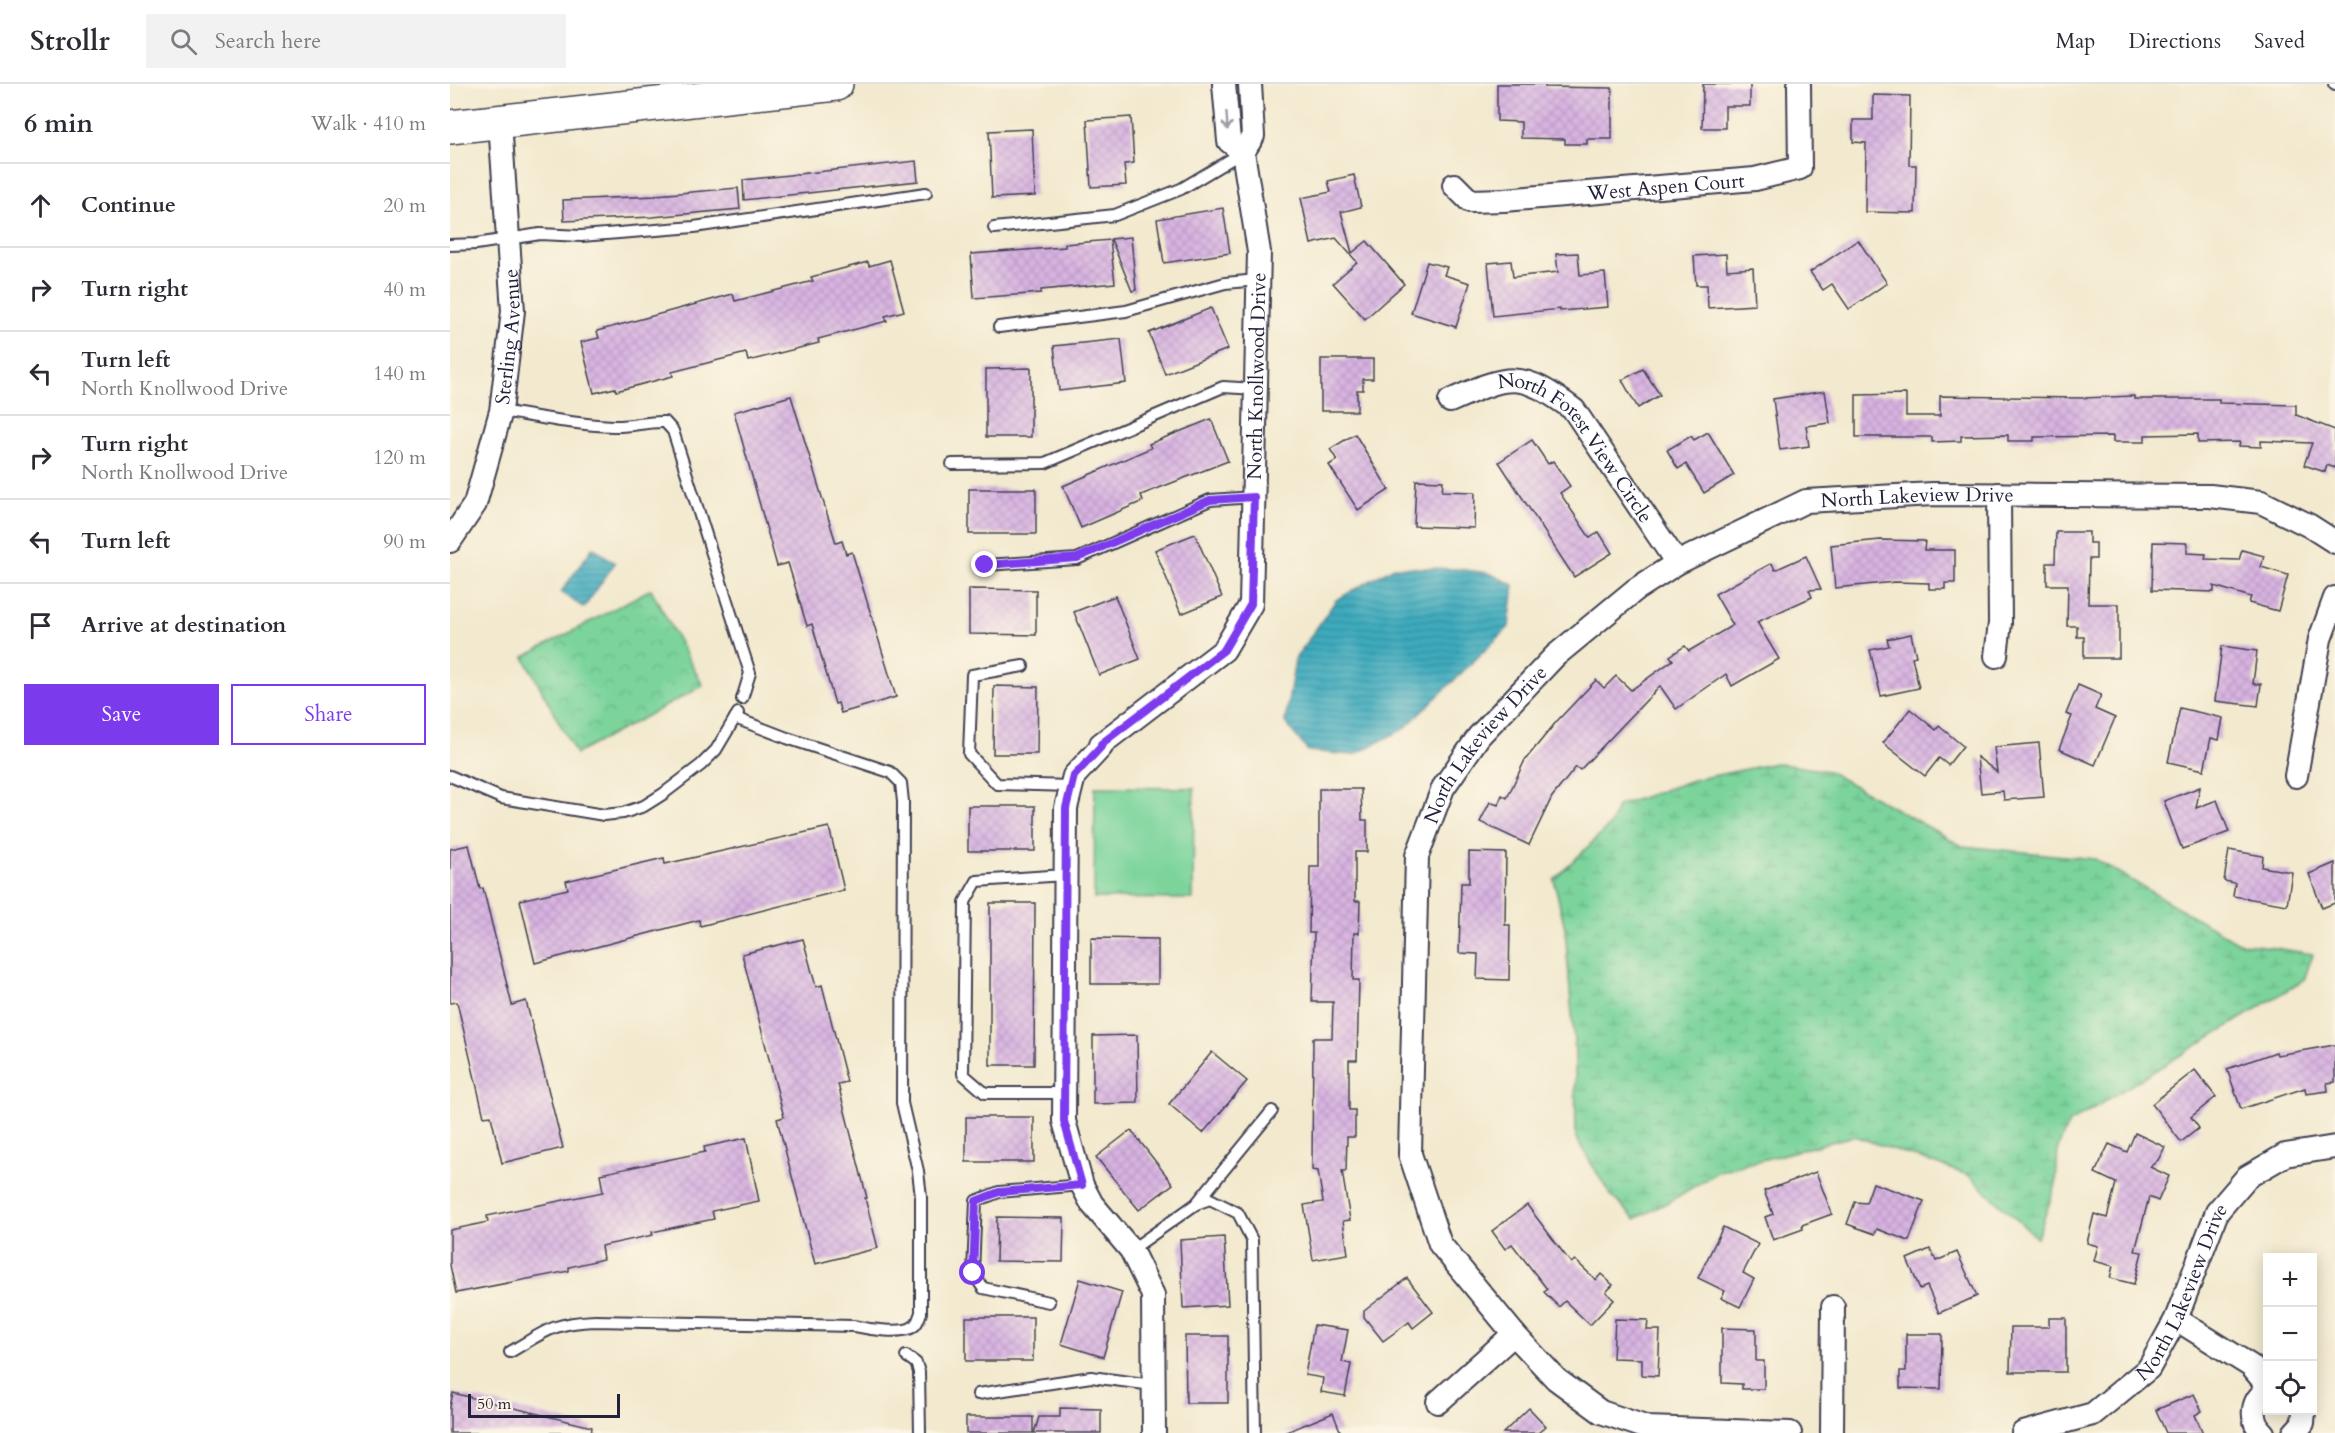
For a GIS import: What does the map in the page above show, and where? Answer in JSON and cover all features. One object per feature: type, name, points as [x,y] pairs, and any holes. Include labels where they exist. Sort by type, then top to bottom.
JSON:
[{"type":"main road","points":[[450,127],[836,84]]},
{"type":"street","name":"North Knollwood Drive","points":[[1224,84],[1229,141],[1243,152]]},
{"type":"street","name":"North Knollwood Drive","points":[[1154,1433],[1153,1295],[1131,1250],[1092,1204],[1082,1185],[1064,1121],[1066,808],[1074,776],[1101,747],[1101,744],[1224,650],[1251,604],[1259,252],[1243,152],[1253,136],[1251,84]]},
{"type":"street","name":"West Aspen Court","points":[[1455,185],[1470,201],[1504,200],[1755,179],[1800,168],[1799,84]]},
{"type":"street","name":"Sterling Avenue","points":[[450,541],[475,504],[501,411],[513,311],[500,122]]},
{"type":"street","name":"North Forest View Circle","points":[[1450,401],[1486,385],[1512,380],[1533,383],[1553,395],[1574,410],[1677,562]]},
{"type":"street","name":"North Lakeview Drive","points":[[1790,1433],[1648,1428],[1601,1413],[1556,1379],[1514,1334],[1440,1244],[1410,1154],[1417,856],[1443,788],[1479,736],[1555,656],[1635,590],[1677,562],[1806,501],[1933,494],[2210,496],[2261,502],[2310,526],[2335,542]]},
{"type":"street","points":[[1996,656],[2000,623],[1999,494]]},
{"type":"street","points":[[2296,776],[2320,639],[2335,598]]},
{"type":"street","name":"North Lakeview Drive","points":[[2023,1433],[2093,1414],[2149,1368],[2176,1319],[2217,1212],[2247,1177],[2285,1155],[2335,1147]]},
{"type":"street","points":[[1832,1433],[1833,1307]]},
{"type":"street","points":[[2176,1319],[2252,1366],[2263,1381]]},
{"type":"street","points":[[1438,1402],[1514,1334]]},
{"type":"street","points":[[2263,1393],[2253,1407],[2256,1424],[2263,1433]]},
{"type":"street","points":[[2294,1433],[2303,1423],[2304,1415]]},
{"type":"lane","points":[[994,228],[1115,214],[1181,189],[1243,152]]},
{"type":"lane","points":[[450,245],[476,244],[540,234],[581,236],[694,227],[926,193]]},
{"type":"lane","points":[[999,327],[1126,311],[1225,283],[1258,280]]},
{"type":"lane","points":[[952,464],[1045,463],[1223,387],[1256,389]]},
{"type":"lane","points":[[501,411],[615,426],[664,422],[673,431],[750,673],[742,699]]},
{"type":"lane","points":[[985,565],[1077,558],[1210,500],[1254,497]]},
{"type":"lane","points":[[1023,666],[972,675],[969,754],[997,784],[1071,786]]},
{"type":"lane","points":[[450,776],[501,798],[604,815],[623,813],[654,800],[701,765],[716,750],[736,715],[787,738],[890,772],[901,783],[903,802],[902,1103],[918,1172],[921,1197],[921,1312],[916,1325],[910,1329],[896,1330],[854,1326],[568,1323],[540,1333],[510,1352]]},
{"type":"lane","points":[[1065,875],[977,881],[965,902],[963,1062],[963,1074],[985,1093],[1065,1093]]},
{"type":"lane","points":[[1131,1250],[1196,1204],[1272,1111]]},
{"type":"lane","points":[[1049,1302],[983,1288],[973,1273],[976,1201],[999,1192],[1082,1185]]},
{"type":"lane","points":[[1196,1204],[1210,1199],[1238,1213],[1252,1240],[1255,1433]]},
{"type":"lane","points":[[906,1356],[916,1363],[919,1372],[920,1433]]},
{"type":"lane","points":[[978,1394],[1091,1377],[1153,1385]]},
{"type":"green space","points":[[651,589],[703,686],[576,754],[524,657]]},
{"type":"green space","points":[[1776,763],[1828,771],[1962,846],[2095,859],[2237,942],[2313,954],[2304,980],[2069,1123],[2058,1147],[2056,1184],[2037,1238],[1968,1175],[1854,1136],[1719,1171],[1672,1200],[1635,1219],[1609,1193],[1576,1138],[1575,1054],[1565,928],[1554,880],[1611,824],[1617,806],[1693,780]]},
{"type":"green space","points":[[1095,787],[1194,788],[1193,899],[1094,898]]},
{"type":"water","points":[[593,547],[615,563],[584,608],[561,592]]},
{"type":"water","points":[[1394,567],[1456,569],[1489,573],[1514,585],[1509,627],[1404,729],[1354,755],[1308,751],[1285,722],[1295,659],[1336,600]]},
{"type":"building","points":[[1497,84],[1612,88],[1612,139],[1587,139],[1587,144],[1565,144],[1565,139],[1521,138],[1521,122],[1497,121]]},
{"type":"building","points":[[1703,84],[1750,84],[1750,106],[1725,106],[1725,128],[1702,128]]},
{"type":"building","points":[[1873,95],[1910,96],[1909,165],[1916,165],[1915,213],[1865,212],[1866,143],[1853,142],[1853,120],[1873,120]]},
{"type":"building","points":[[1131,117],[1134,163],[1124,164],[1126,185],[1091,187],[1087,120]]},
{"type":"building","points":[[1032,129],[1035,196],[992,198],[989,131]]},
{"type":"building","points":[[916,161],[918,181],[744,200],[743,180]]},
{"type":"building","points":[[1354,175],[1361,207],[1341,212],[1352,253],[1367,241],[1404,284],[1365,319],[1333,283],[1357,262],[1336,238],[1311,244],[1301,198],[1331,192],[1328,181]]},
{"type":"building","points":[[738,188],[740,209],[652,217],[564,221],[563,200],[656,196]]},
{"type":"building","points":[[1223,208],[1230,253],[1164,263],[1157,219]]},
{"type":"building","points":[[1131,237],[1136,290],[1132,291],[1111,239]]},
{"type":"building","points":[[1110,240],[1115,283],[1041,290],[1041,293],[974,298],[971,254],[1065,247],[1065,244]]},
{"type":"building","points":[[1858,240],[1887,283],[1849,309],[1832,284],[1823,290],[1810,272]]},
{"type":"building","points":[[1578,253],[1580,275],[1605,273],[1608,307],[1493,316],[1488,263],[1511,261],[1513,277],[1558,272],[1556,254]]},
{"type":"building","points":[[1726,254],[1727,270],[1753,268],[1755,305],[1708,308],[1707,285],[1696,285],[1694,256]]},
{"type":"building","points":[[890,260],[904,311],[885,316],[887,321],[818,339],[819,343],[748,361],[746,353],[672,372],[673,376],[616,391],[615,388],[594,393],[581,342],[599,338],[597,331],[733,294],[735,301],[813,281],[811,277],[868,262],[869,266]]},
{"type":"building","points":[[1427,262],[1447,267],[1444,275],[1470,283],[1456,327],[1411,313]]},
{"type":"building","points":[[1211,308],[1228,349],[1165,374],[1149,333]]},
{"type":"building","points":[[1121,339],[1126,383],[1059,391],[1054,346]]},
{"type":"building","points":[[1321,359],[1373,359],[1373,379],[1363,379],[1363,390],[1357,390],[1357,411],[1321,411]]},
{"type":"building","points":[[1031,368],[1031,437],[986,437],[986,369]]},
{"type":"building","points":[[1643,369],[1660,395],[1638,408],[1622,380]]},
{"type":"building","points":[[1825,391],[1830,423],[1806,426],[1809,446],[1780,450],[1773,399]]},
{"type":"building","points":[[1906,394],[1906,416],[1940,416],[1940,396],[2082,398],[2134,396],[2134,399],[2219,399],[2219,403],[2296,405],[2296,415],[2335,430],[2335,468],[2327,465],[2325,472],[2304,465],[2312,443],[2261,441],[2261,447],[2239,446],[2240,442],[2198,443],[2198,434],[2145,435],[2145,442],[2113,442],[2113,436],[2034,437],[2034,441],[2008,441],[2008,435],[1961,436],[1961,441],[1932,442],[1932,437],[1856,437],[1856,395]]},
{"type":"building","points":[[791,396],[836,543],[842,541],[846,554],[852,552],[896,697],[841,713],[838,703],[835,704],[812,624],[807,626],[788,563],[777,566],[734,412]]},
{"type":"building","points":[[1211,419],[1228,461],[1141,495],[1143,501],[1081,528],[1063,486],[1151,448],[1149,444]]},
{"type":"building","points":[[1708,432],[1734,475],[1704,493],[1686,464],[1678,469],[1667,450],[1691,436],[1694,440]]},
{"type":"building","points":[[1355,434],[1389,490],[1358,510],[1329,465],[1337,460],[1330,449]]},
{"type":"building","points":[[1532,440],[1548,464],[1553,461],[1570,486],[1560,493],[1590,538],[1599,532],[1612,553],[1574,577],[1499,462]]},
{"type":"building","points":[[1416,480],[1443,481],[1442,491],[1475,492],[1474,528],[1414,526]]},
{"type":"building","points":[[969,489],[1036,489],[1036,534],[969,534]]},
{"type":"building","points":[[2056,532],[2089,532],[2089,543],[2096,543],[2096,559],[2089,559],[2088,604],[2119,604],[2119,658],[2084,658],[2084,637],[2077,637],[2077,626],[2067,626],[2068,585],[2047,585],[2047,563],[2055,563]]},
{"type":"building","points":[[1195,534],[1222,597],[1181,614],[1155,550]]},
{"type":"building","points":[[1880,540],[1925,541],[1924,550],[1955,550],[1955,583],[1945,583],[1945,589],[1929,589],[1929,583],[1895,582],[1835,588],[1831,545]]},
{"type":"building","points":[[2153,542],[2187,543],[2187,553],[2206,554],[2205,559],[2239,560],[2242,550],[2264,556],[2261,567],[2288,575],[2278,611],[2249,603],[2251,597],[2214,586],[2214,592],[2152,590]]},
{"type":"building","points":[[1806,556],[1821,589],[1809,590],[1812,597],[1757,622],[1779,659],[1732,686],[1726,674],[1676,709],[1660,686],[1580,770],[1576,767],[1552,797],[1529,845],[1480,822],[1490,802],[1498,805],[1502,795],[1507,798],[1525,760],[1557,721],[1596,680],[1604,688],[1616,676],[1631,690],[1673,660],[1670,656],[1685,646],[1689,651],[1733,625],[1715,594],[1772,563],[1775,570]]},
{"type":"building","points":[[969,589],[1036,590],[1036,635],[969,634]]},
{"type":"building","points":[[1115,596],[1140,659],[1099,675],[1074,612]]},
{"type":"building","points":[[1911,634],[1916,656],[1912,657],[1919,688],[1881,696],[1870,650],[1889,646],[1887,639]]},
{"type":"building","points":[[2222,646],[2257,651],[2253,684],[2261,684],[2258,706],[2215,701]]},
{"type":"building","points":[[2078,685],[2101,695],[2095,709],[2115,718],[2095,765],[2059,749],[2072,716],[2066,714]]},
{"type":"building","points":[[994,686],[1038,687],[1037,754],[993,754]]},
{"type":"building","points":[[2180,708],[2223,718],[2219,740],[2211,738],[2204,770],[2168,762]]},
{"type":"building","points":[[1910,709],[1936,730],[1939,726],[1963,746],[1948,765],[1939,758],[1925,776],[1883,743]]},
{"type":"building","points":[[2039,743],[2044,797],[2004,800],[2003,791],[1981,793],[1977,757],[1997,772],[1994,747]]},
{"type":"building","points":[[2200,787],[2196,808],[2217,800],[2229,832],[2182,849],[2164,801]]},
{"type":"building","points":[[1319,789],[1361,789],[1362,820],[1367,820],[1367,852],[1355,852],[1355,901],[1360,901],[1359,933],[1354,933],[1353,980],[1359,980],[1357,1060],[1349,1060],[1349,1110],[1355,1110],[1355,1137],[1347,1137],[1346,1171],[1342,1171],[1350,1220],[1343,1221],[1348,1254],[1313,1260],[1304,1205],[1323,1202],[1318,1171],[1312,1170],[1313,1038],[1332,1038],[1333,1002],[1312,1002],[1314,933],[1309,933],[1310,867],[1319,867]]},
{"type":"building","points":[[968,806],[1035,806],[1035,851],[968,851]]},
{"type":"building","points":[[829,827],[844,890],[700,926],[699,920],[535,963],[520,900],[568,889],[566,881],[664,858],[665,864]]},
{"type":"building","points":[[469,845],[480,889],[483,888],[512,1005],[526,1001],[563,1148],[502,1163],[491,1116],[484,1117],[457,1002],[450,1003],[450,849]]},
{"type":"building","points":[[2229,850],[2263,856],[2262,867],[2292,872],[2287,905],[2233,896],[2235,883],[2224,881]]},
{"type":"building","points":[[1469,852],[1506,853],[1505,925],[1510,925],[1509,980],[1477,979],[1478,954],[1459,953],[1461,883],[1469,883]]},
{"type":"building","points":[[2335,863],[2335,903],[2322,908],[2309,874]]},
{"type":"building","points":[[990,903],[1035,903],[1034,1065],[990,1065]]},
{"type":"building","points":[[1091,938],[1158,939],[1158,984],[1091,984]]},
{"type":"building","points":[[803,939],[816,987],[822,985],[847,1082],[838,1084],[878,1248],[815,1264],[777,1119],[784,1117],[742,954]]},
{"type":"building","points":[[1137,1035],[1138,1103],[1093,1104],[1093,1036]]},
{"type":"building","points":[[2335,1045],[2335,1082],[2327,1083],[2328,1091],[2306,1094],[2305,1088],[2241,1109],[2227,1069],[2276,1052],[2277,1055]]},
{"type":"building","points":[[1212,1052],[1247,1081],[1203,1133],[1169,1104]]},
{"type":"building","points":[[2195,1070],[2216,1097],[2191,1117],[2199,1128],[2181,1142],[2152,1104]]},
{"type":"building","points":[[966,1117],[1034,1117],[1034,1162],[966,1162]]},
{"type":"building","points":[[1131,1130],[1173,1184],[1139,1210],[1096,1157]]},
{"type":"building","points":[[2135,1133],[2165,1147],[2158,1160],[2150,1167],[2169,1176],[2158,1201],[2149,1197],[2135,1251],[2142,1252],[2134,1284],[2110,1278],[2113,1266],[2094,1261],[2098,1246],[2087,1243],[2094,1214],[2107,1218],[2116,1183],[2095,1173],[2109,1144],[2127,1152]]},
{"type":"building","points":[[746,1138],[759,1201],[712,1211],[714,1219],[601,1246],[603,1259],[569,1267],[569,1271],[456,1293],[450,1265],[450,1230],[488,1222],[487,1216],[603,1192],[600,1174],[705,1152],[704,1147]]},
{"type":"building","points":[[1816,1172],[1832,1214],[1802,1225],[1803,1229],[1773,1240],[1765,1217],[1773,1214],[1764,1191]]},
{"type":"building","points":[[1873,1183],[1924,1201],[1909,1241],[1877,1229],[1875,1234],[1847,1224],[1855,1202],[1866,1203]]},
{"type":"building","points":[[1527,1205],[1571,1263],[1575,1260],[1596,1280],[1601,1274],[1613,1285],[1606,1292],[1614,1300],[1590,1325],[1565,1301],[1559,1307],[1544,1292],[1547,1289],[1512,1244],[1505,1249],[1492,1231]]},
{"type":"building","points":[[997,1217],[1064,1218],[1063,1262],[996,1261]]},
{"type":"building","points":[[1723,1227],[1758,1244],[1743,1273],[1754,1279],[1740,1307],[1721,1298],[1725,1291],[1698,1278]]},
{"type":"building","points":[[1224,1237],[1228,1305],[1183,1308],[1180,1240]]},
{"type":"building","points":[[1930,1249],[1936,1261],[1957,1252],[1977,1296],[1939,1313],[1927,1286],[1920,1289],[1907,1259]]},
{"type":"building","points":[[1407,1278],[1433,1312],[1413,1328],[1409,1322],[1383,1341],[1364,1317],[1364,1311]]},
{"type":"building","points":[[1080,1279],[1122,1292],[1103,1357],[1061,1344]]},
{"type":"building","points":[[966,1317],[1033,1317],[1033,1361],[966,1361]]},
{"type":"building","points":[[2049,1318],[2066,1318],[2066,1372],[2010,1372],[2011,1327],[2049,1327]]},
{"type":"building","points":[[1615,1319],[1648,1320],[1647,1330],[1660,1330],[1658,1376],[1642,1375],[1642,1359],[1613,1358]]},
{"type":"building","points":[[1314,1325],[1348,1330],[1342,1362],[1351,1364],[1345,1396],[1321,1392],[1323,1378],[1305,1375]]},
{"type":"building","points":[[1722,1328],[1756,1329],[1756,1361],[1764,1361],[1764,1389],[1742,1389],[1742,1384],[1722,1383]]},
{"type":"building","points":[[1906,1334],[1942,1334],[1941,1389],[1900,1388],[1900,1371],[1906,1371]]},
{"type":"building","points":[[1185,1336],[1228,1336],[1228,1403],[1186,1403]]},
{"type":"building","points":[[453,1393],[592,1427],[591,1433],[450,1433],[450,1407]]},
{"type":"building","points":[[2194,1394],[2202,1411],[2195,1415],[2203,1433],[2166,1433],[2156,1410]]},
{"type":"building","points":[[1060,1408],[1101,1409],[1101,1433],[1034,1433],[1039,1417],[1060,1417]]},
{"type":"building","points":[[1529,1408],[1546,1426],[1538,1433],[1503,1433]]},
{"type":"building","points":[[1333,1413],[1341,1433],[1284,1433]]},
{"type":"building","points":[[966,1417],[1033,1417],[1033,1433],[966,1433]]},
{"type":"route","points":[[973,1273],[976,1201],[999,1192],[1082,1185],[1064,1121],[1066,808],[1074,776],[1101,747],[1101,744],[1224,650],[1251,604],[1254,497],[1210,500],[1077,558],[985,565]]}]
